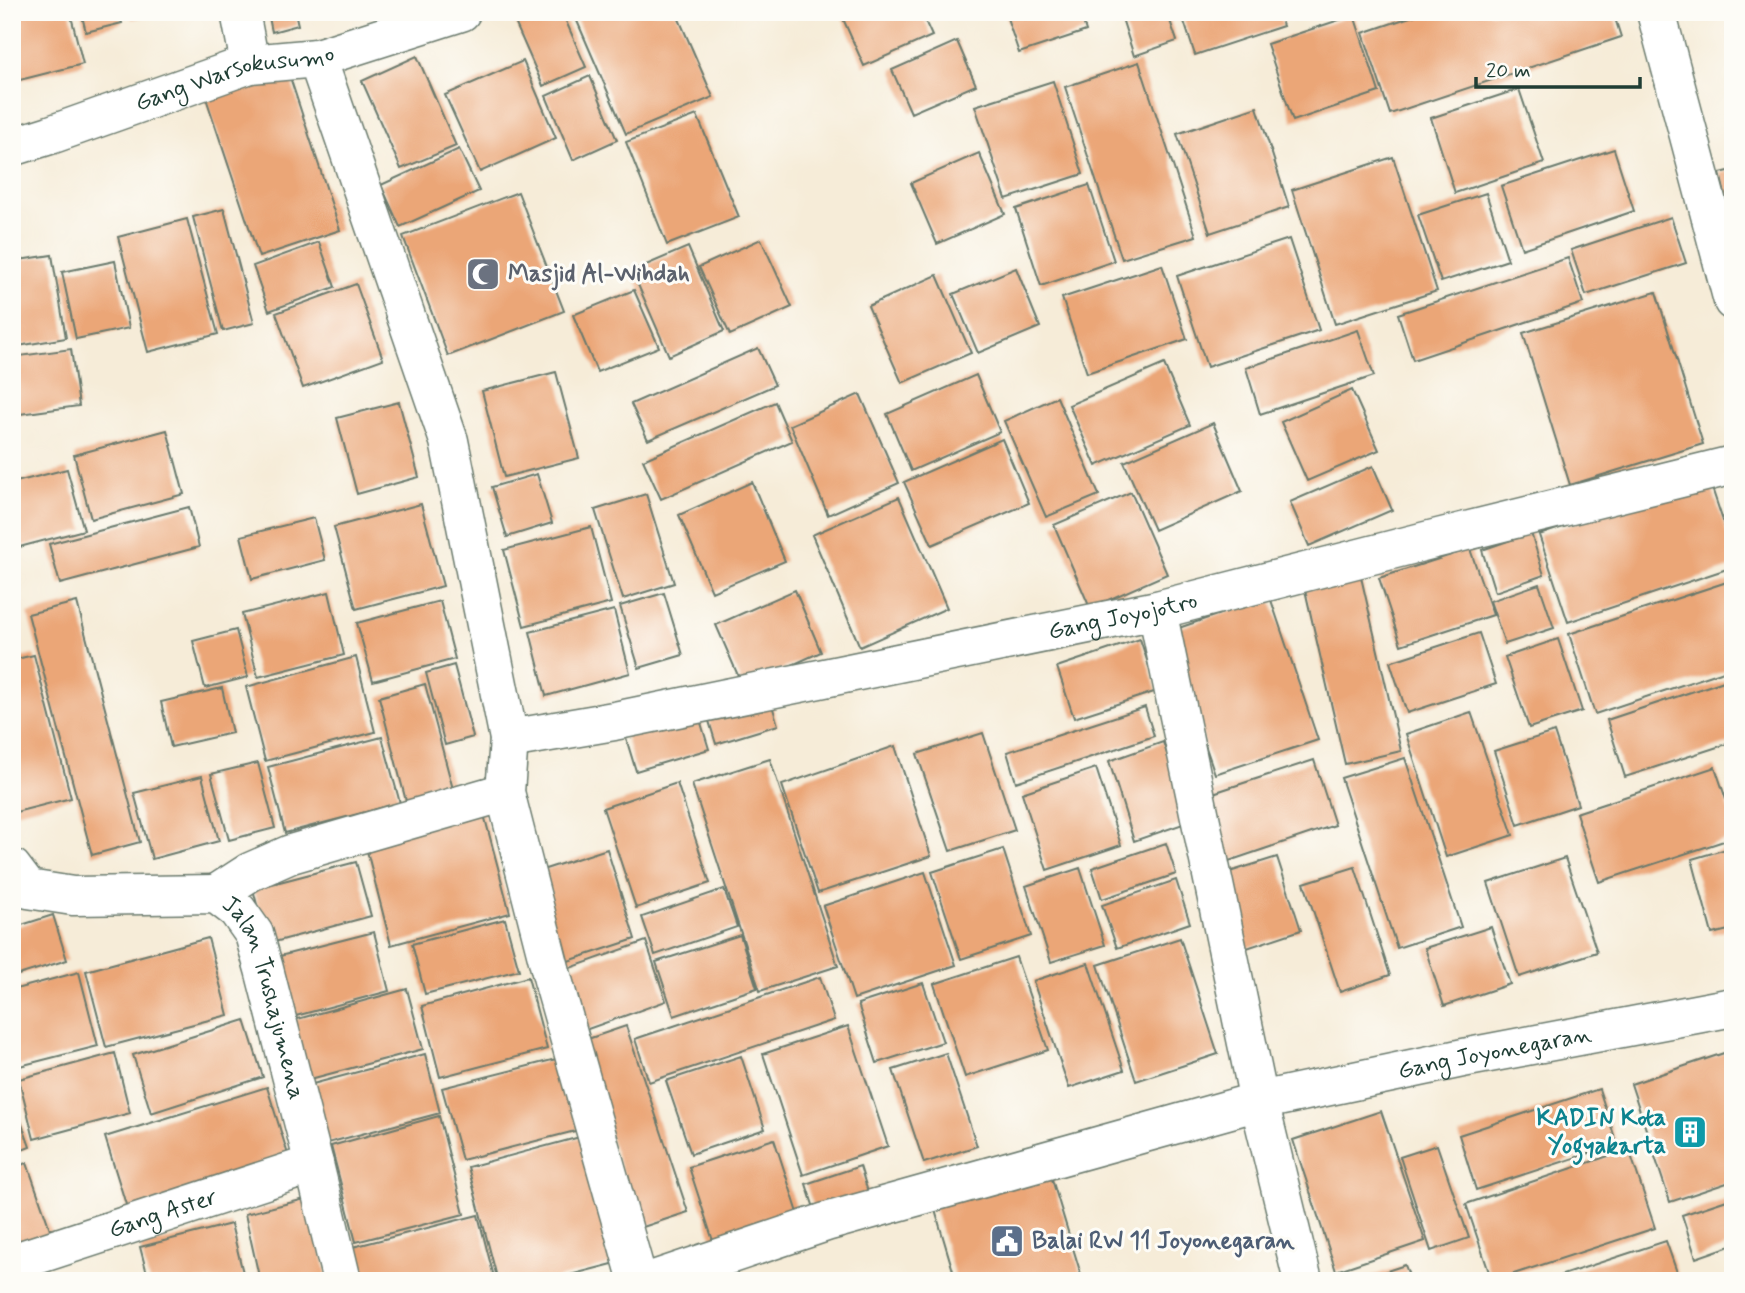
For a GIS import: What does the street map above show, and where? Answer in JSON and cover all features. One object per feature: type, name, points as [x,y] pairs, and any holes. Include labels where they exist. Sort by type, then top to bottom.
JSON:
[{"type":"street","points":[[240,12],[250,64]]},
{"type":"street","name":"Gang Warsokusumo","points":[[12,147],[250,64],[317,58],[461,12]]},
{"type":"street","points":[[1656,12],[1733,301]]},
{"type":"street","points":[[317,58],[449,441],[509,739],[505,792],[553,980],[638,1281]]},
{"type":"street","name":"Gang Joyojotro","points":[[509,739],[627,718],[1157,610],[1733,465]]},
{"type":"street","points":[[1157,610],[1259,1101],[1303,1281]]},
{"type":"street","points":[[216,894],[250,873],[291,854],[505,792]]},
{"type":"street","name":"Jalan Trushajumena","points":[[12,868],[27,889],[74,897],[216,894],[237,910],[254,934],[264,969],[342,1281]]},
{"type":"street","name":"Gang Joyonegaran","points":[[651,1281],[826,1222],[1259,1101],[1463,1058],[1733,1007]]},
{"type":"street","name":"Gang Aster","points":[[12,1263],[314,1164]]},
{"type":"building","points":[[12,12],[70,12],[83,64],[12,82]]},
{"type":"building","points":[[81,12],[119,12],[122,23],[86,32]]},
{"type":"building","points":[[130,12],[158,12],[158,14],[132,19]]},
{"type":"building","points":[[268,12],[295,12],[298,25],[272,32]]},
{"type":"building","points":[[533,12],[562,12],[586,67],[543,86],[514,20]]},
{"type":"building","points":[[676,12],[713,97],[626,134],[574,14]]},
{"type":"building","points":[[840,12],[921,12],[932,36],[864,66]]},
{"type":"building","points":[[1005,12],[1080,12],[1086,31],[1019,53]]},
{"type":"building","points":[[1120,12],[1167,12],[1177,41],[1134,56]]},
{"type":"building","points":[[1181,12],[1278,12],[1283,26],[1195,55]]},
{"type":"building","points":[[1425,12],[1613,12],[1621,37],[1390,114],[1363,33]]},
{"type":"building","points":[[1354,15],[1379,92],[1293,121],[1267,44]]},
{"type":"building","points":[[957,41],[976,85],[911,113],[892,70]]},
{"type":"building","points":[[417,56],[456,146],[401,169],[362,81]]},
{"type":"building","points":[[523,61],[556,138],[480,172],[445,95]]},
{"type":"building","points":[[1139,62],[1196,236],[1122,259],[1065,87]]},
{"type":"building","points":[[287,68],[340,230],[259,257],[205,95]]},
{"type":"building","points":[[590,76],[617,140],[573,160],[546,96]]},
{"type":"building","points":[[1053,81],[1083,174],[1006,199],[975,106]]},
{"type":"building","points":[[1519,89],[1544,163],[1455,193],[1431,118]]},
{"type":"building","points":[[1257,107],[1289,207],[1210,233],[1177,134]]},
{"type":"building","points":[[697,115],[739,217],[667,245],[626,142]]},
{"type":"building","points":[[459,149],[479,191],[400,227],[381,185]]},
{"type":"building","points":[[1614,149],[1634,211],[1522,249],[1501,186]]},
{"type":"building","points":[[979,153],[1005,214],[937,244],[911,183]]},
{"type":"building","points":[[1393,157],[1437,291],[1335,324],[1292,190]]},
{"type":"building","points":[[1733,170],[1733,225],[1732,225],[1720,173]]},
{"type":"building","points":[[1089,185],[1114,261],[1041,286],[1016,209]]},
{"type":"building","name":"Masjid Al-Wihdah","points":[[518,192],[564,311],[448,356],[403,236]]},
{"type":"building","points":[[1486,193],[1508,260],[1441,282],[1418,215]]},
{"type":"building","points":[[224,209],[254,323],[223,331],[193,217]]},
{"type":"building","points":[[1671,217],[1686,263],[1586,295],[1571,250]]},
{"type":"building","points":[[187,219],[218,334],[148,352],[118,237]]},
{"type":"building","points":[[761,239],[792,307],[730,335],[699,267]]},
{"type":"building","points":[[1289,239],[1319,330],[1207,367],[1177,276]]},
{"type":"building","points":[[319,242],[335,287],[269,311],[253,266]]},
{"type":"building","points":[[688,247],[724,331],[669,356],[632,271]]},
{"type":"building","points":[[52,255],[66,338],[12,347],[12,261]]},
{"type":"building","points":[[1568,258],[1583,303],[1413,360],[1398,314]]},
{"type":"building","points":[[115,261],[129,328],[76,339],[62,272]]},
{"type":"building","points":[[1162,265],[1187,339],[1087,373],[1062,298]]},
{"type":"building","points":[[1016,268],[1040,327],[978,353],[953,294]]},
{"type":"building","points":[[937,275],[971,353],[902,383],[868,306]]},
{"type":"building","points":[[356,284],[383,359],[303,388],[276,313]]},
{"type":"building","points":[[634,290],[659,347],[597,372],[573,315]]},
{"type":"building","points":[[1656,292],[1703,444],[1570,485],[1523,333]]},
{"type":"building","points":[[1358,330],[1374,376],[1260,414],[1246,368]]},
{"type":"building","points":[[758,348],[775,385],[648,440],[631,404]]},
{"type":"building","points":[[71,349],[79,406],[12,415],[12,357]]},
{"type":"building","points":[[1164,364],[1190,425],[1096,466],[1069,405]]},
{"type":"building","points":[[556,372],[579,458],[504,477],[482,391]]},
{"type":"building","points":[[976,375],[1000,432],[911,471],[887,414]]},
{"type":"building","points":[[1352,390],[1379,450],[1307,481],[1281,422]]},
{"type":"building","points":[[860,394],[899,483],[828,515],[790,425]]},
{"type":"building","points":[[1057,397],[1099,495],[1046,517],[1004,421]]},
{"type":"building","points":[[399,402],[419,477],[357,494],[337,418]]},
{"type":"building","points":[[775,402],[792,441],[661,499],[643,460]]},
{"type":"building","points":[[1213,423],[1242,491],[1154,530],[1124,462]]},
{"type":"building","points":[[167,430],[184,494],[91,519],[74,455]]},
{"type":"building","points":[[1002,439],[1029,503],[932,545],[904,482]]},
{"type":"building","points":[[1373,466],[1392,510],[1309,546],[1290,502]]},
{"type":"building","points":[[67,469],[84,530],[12,549],[12,483]]},
{"type":"building","points":[[537,474],[552,523],[507,537],[492,487]]},
{"type":"building","points":[[1709,479],[1733,551],[1733,567],[1568,622],[1539,535]]},
{"type":"building","points":[[752,482],[785,561],[712,592],[679,515]]},
{"type":"building","points":[[1131,492],[1167,574],[1090,608],[1054,525]]},
{"type":"building","points":[[646,494],[674,583],[623,599],[595,510]]},
{"type":"building","points":[[899,497],[947,608],[860,647],[812,535]]},
{"type":"building","points":[[421,504],[443,586],[356,609],[334,527]]},
{"type":"building","points":[[189,507],[199,547],[60,584],[49,544]]},
{"type":"building","points":[[314,518],[325,560],[252,579],[241,536]]},
{"type":"building","points":[[591,527],[611,603],[524,626],[504,550]]},
{"type":"building","points":[[1531,533],[1544,575],[1495,592],[1482,550]]},
{"type":"building","points":[[1470,549],[1493,615],[1401,645],[1379,578]]},
{"type":"building","points":[[1361,577],[1401,751],[1345,764],[1305,590]]},
{"type":"building","points":[[1733,580],[1733,668],[1595,714],[1569,634]]},
{"type":"building","points":[[1539,584],[1554,628],[1505,644],[1490,601]]},
{"type":"building","points":[[795,590],[821,652],[743,687],[716,625]]},
{"type":"building","points":[[329,592],[344,655],[258,677],[242,614]]},
{"type":"building","points":[[664,593],[683,655],[639,668],[620,606]]},
{"type":"building","points":[[1270,597],[1318,740],[1215,774],[1167,632]]},
{"type":"building","points":[[440,601],[455,659],[373,681],[357,623]]},
{"type":"building","points":[[77,602],[140,842],[92,855],[28,614]]},
{"type":"building","points":[[614,610],[630,673],[546,696],[530,632]]},
{"type":"building","points":[[236,630],[248,677],[205,688],[193,641]]},
{"type":"building","points":[[1479,633],[1496,684],[1407,713],[1390,662]]},
{"type":"building","points":[[1140,639],[1157,691],[1074,718],[1057,667]]},
{"type":"building","points":[[1558,639],[1582,711],[1529,728],[1505,657]]},
{"type":"building","points":[[34,655],[71,798],[12,813],[12,660]]},
{"type":"building","points":[[356,657],[375,732],[265,761],[246,687]]},
{"type":"building","points":[[454,665],[473,737],[445,745],[426,673]]},
{"type":"building","points":[[1733,678],[1733,742],[1625,777],[1607,720]]},
{"type":"building","points":[[425,684],[454,793],[407,805],[379,697]]},
{"type":"building","points":[[222,688],[232,733],[171,747],[161,702]]},
{"type":"building","points":[[768,692],[778,725],[716,744],[706,711]]},
{"type":"building","points":[[1145,707],[1154,736],[1016,782],[1007,752]]},
{"type":"building","points":[[1471,712],[1513,835],[1446,857],[1406,734]]},
{"type":"building","points":[[698,713],[709,749],[636,771],[625,735]]},
{"type":"building","points":[[1554,732],[1578,805],[1518,825],[1494,751]]},
{"type":"building","points":[[983,733],[1015,830],[950,851],[917,754]]},
{"type":"building","points":[[382,737],[400,803],[285,833],[268,767]]},
{"type":"building","points":[[1163,742],[1189,822],[1134,841],[1109,761]]},
{"type":"building","points":[[895,746],[931,856],[818,893],[782,785]]},
{"type":"building","points":[[1405,758],[1461,927],[1397,948],[1341,778]]},
{"type":"building","points":[[770,759],[838,966],[760,991],[692,784]]},
{"type":"building","points":[[1314,760],[1335,825],[1226,862],[1204,796]]},
{"type":"building","points":[[258,763],[275,828],[229,840],[211,774]]},
{"type":"building","points":[[1715,767],[1733,820],[1733,838],[1599,882],[1576,813]]},
{"type":"building","points":[[1096,768],[1121,845],[1047,870],[1022,793]]},
{"type":"building","points":[[202,776],[219,841],[152,859],[134,793]]},
{"type":"building","points":[[677,783],[710,883],[636,908],[603,808]]},
{"type":"building","points":[[482,807],[510,913],[391,945],[364,839]]},
{"type":"building","points":[[1166,843],[1176,874],[1102,899],[1092,868]]},
{"type":"building","points":[[1733,847],[1733,929],[1712,934],[1692,859]]},
{"type":"building","points":[[607,849],[635,939],[559,964],[530,874]]},
{"type":"building","points":[[1003,849],[1031,936],[961,959],[932,872]]},
{"type":"building","points":[[1277,857],[1301,930],[1244,949],[1220,875]]},
{"type":"building","points":[[1565,858],[1597,952],[1519,977],[1488,883]]},
{"type":"building","points":[[356,862],[371,916],[267,944],[253,889]]},
{"type":"building","points":[[1355,867],[1390,975],[1340,992],[1304,883]]},
{"type":"building","points":[[1080,868],[1105,945],[1051,962],[1026,886]]},
{"type":"building","points":[[925,872],[956,965],[854,999],[823,906]]},
{"type":"building","points":[[1176,880],[1190,923],[1117,948],[1102,905]]},
{"type":"building","points":[[724,889],[737,927],[655,955],[642,917]]},
{"type":"building","points":[[53,915],[67,960],[12,977],[12,928]]},
{"type":"building","points":[[505,919],[519,970],[425,994],[412,944]]},
{"type":"building","points":[[1491,927],[1510,984],[1444,1006],[1425,948]]},
{"type":"building","points":[[374,932],[389,991],[292,1017],[276,957]]},
{"type":"building","points":[[740,935],[757,988],[674,1016],[656,962]]},
{"type":"building","points":[[208,938],[228,1015],[106,1047],[86,971]]},
{"type":"building","points":[[1180,938],[1218,1054],[1136,1081],[1098,965]]},
{"type":"building","points":[[646,941],[666,1001],[574,1034],[553,974]]},
{"type":"building","points":[[1016,957],[1048,1050],[965,1077],[934,984]]},
{"type":"building","points":[[1088,963],[1124,1070],[1069,1088],[1033,981]]},
{"type":"building","points":[[79,972],[98,1046],[12,1068],[12,990]]},
{"type":"building","points":[[528,977],[547,1049],[440,1077],[422,1006]]},
{"type":"building","points":[[820,977],[834,1020],[649,1082],[635,1039]]},
{"type":"building","points":[[923,983],[943,1042],[877,1063],[858,1004]]},
{"type":"building","points":[[407,989],[423,1049],[299,1082],[283,1023]]},
{"type":"building","points":[[245,1020],[263,1077],[151,1113],[133,1055]]},
{"type":"building","points":[[626,1026],[688,1212],[640,1228],[579,1042]]},
{"type":"building","points":[[848,1026],[888,1146],[803,1175],[763,1054]]},
{"type":"building","name":"KADIN Kota Yogyakarta","points":[[1733,1050],[1733,1181],[1670,1202],[1631,1084]]},
{"type":"building","points":[[115,1053],[130,1113],[34,1139],[19,1079]]},
{"type":"building","points":[[946,1053],[977,1146],[924,1163],[893,1070]]},
{"type":"building","points":[[425,1054],[440,1113],[324,1144],[309,1085]]},
{"type":"building","points":[[741,1056],[765,1129],[691,1154],[666,1081]]},
{"type":"building","points":[[560,1058],[579,1130],[462,1160],[442,1088]]},
{"type":"building","points":[[267,1087],[290,1161],[128,1211],[105,1137]]},
{"type":"building","points":[[1599,1089],[1617,1144],[1476,1190],[1459,1135]]},
{"type":"building","points":[[12,1096],[30,1147],[12,1154]]},
{"type":"building","points":[[1381,1111],[1425,1241],[1336,1271],[1293,1140]]},
{"type":"building","points":[[439,1116],[464,1214],[356,1242],[331,1146]]},
{"type":"building","points":[[591,1134],[624,1261],[547,1281],[498,1281],[468,1167]]},
{"type":"building","points":[[774,1139],[800,1219],[715,1247],[689,1167]]},
{"type":"building","points":[[1437,1145],[1469,1238],[1431,1251],[1400,1157]]},
{"type":"building","points":[[1629,1149],[1655,1228],[1492,1281],[1466,1204]]},
{"type":"building","points":[[27,1163],[52,1235],[12,1249],[12,1168]]},
{"type":"building","points":[[860,1166],[871,1202],[818,1220],[806,1184]]},
{"type":"building","name":"Balai RW 11 Joyonegaran","points":[[1048,1166],[1083,1281],[956,1281],[932,1200]]},
{"type":"building","points":[[309,1198],[327,1275],[302,1281],[260,1281],[245,1214]]},
{"type":"building","points":[[1733,1198],[1733,1245],[1696,1258],[1682,1215]]},
{"type":"building","points":[[478,1215],[495,1281],[361,1281],[353,1247]]},
{"type":"building","points":[[231,1224],[245,1281],[149,1281],[140,1247]]},
{"type":"building","points":[[1666,1241],[1680,1281],[1547,1281],[1547,1280]]},
{"type":"building","points":[[1405,1265],[1411,1281],[1367,1281],[1366,1278]]},
{"type":"place","name":"Masjid Al-Wihdah","points":[[483,274]]},
{"type":"place","name":"KADIN Kota Yogyakarta","points":[[1690,1132]]},
{"type":"place","name":"Balai RW 11 Joyonegaran","points":[[1007,1241]]}]
